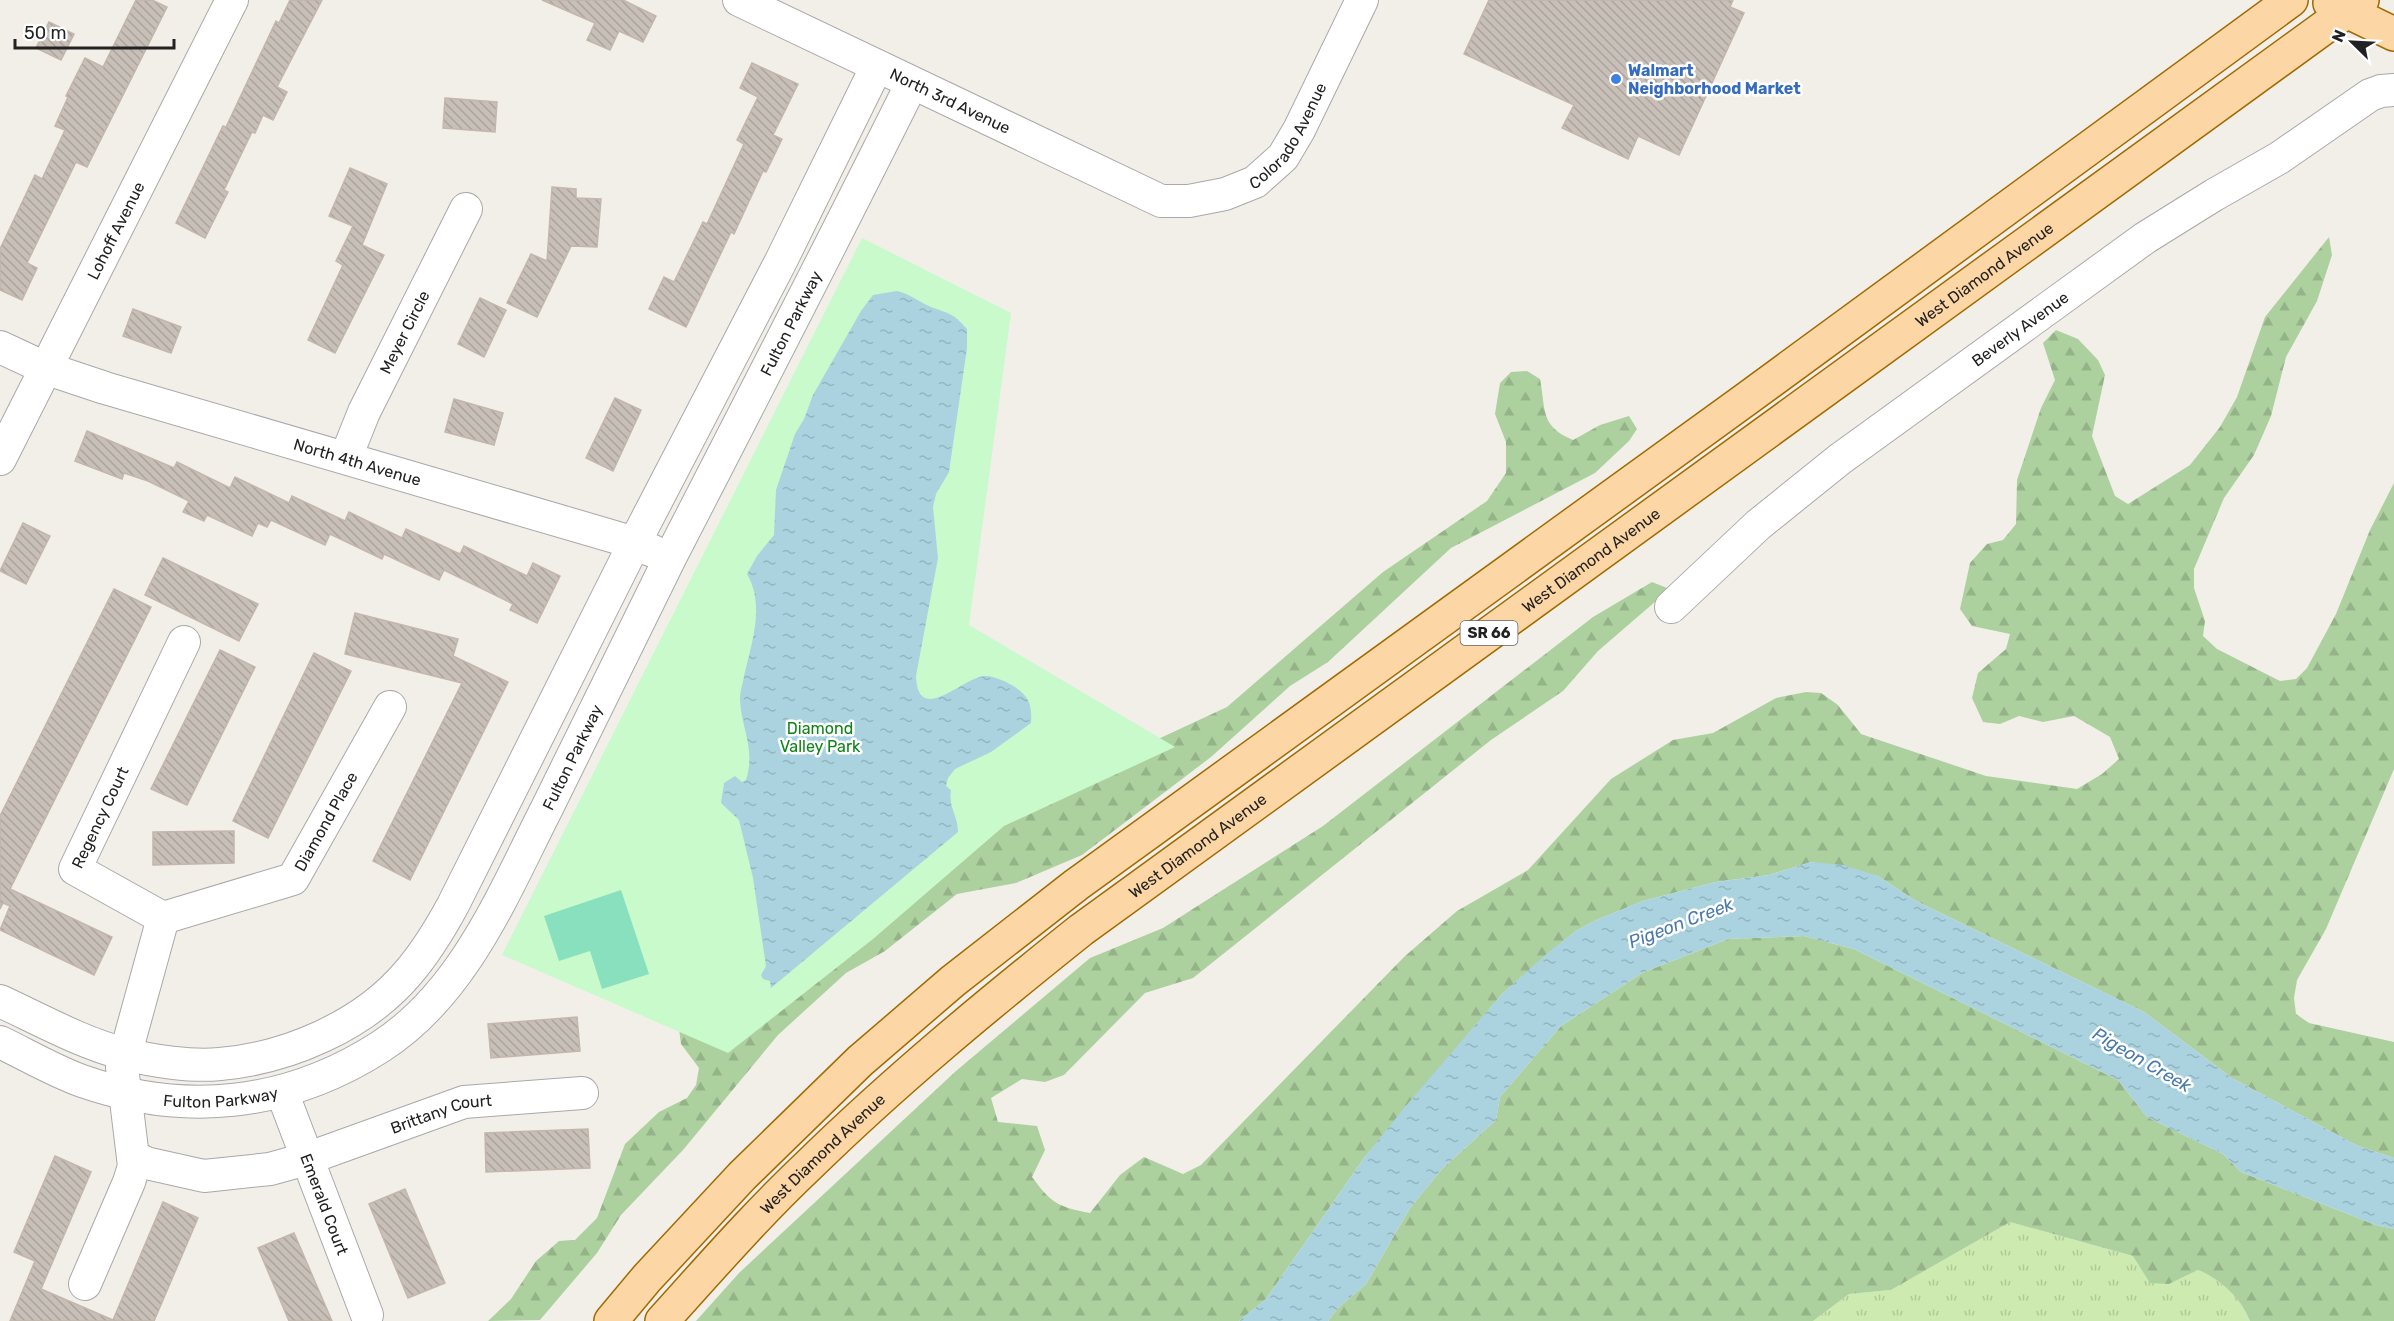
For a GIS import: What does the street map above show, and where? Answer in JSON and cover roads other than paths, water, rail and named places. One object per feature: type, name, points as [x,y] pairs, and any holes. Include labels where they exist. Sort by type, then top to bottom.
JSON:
[{"type":"main road","name":"SR 66","points":[[611,1321],[647,1278],[742,1176],[860,1061],[953,981],[1076,885],[1745,400],[2291,0]]},
{"type":"main road","points":[[2344,4],[2394,33]]},
{"type":"main road","name":"West Diamond Avenue","points":[[662,1321],[738,1237],[878,1099],[969,1019],[1081,930],[2344,4]]},
{"type":"street","name":"Lohoff Avenue","points":[[0,459],[232,0]]},
{"type":"street","name":"North 3rd Avenue","points":[[739,0],[1161,201]]},
{"type":"street","name":"Colorado Avenue","points":[[1161,201],[1189,201],[1225,194],[1255,182],[1283,157],[1299,130],[1362,0]]},
{"type":"street","name":"Fulton Parkway","points":[[0,1001],[92,1044],[126,1054],[174,1062],[217,1064],[272,1055],[303,1044],[360,1014],[407,974],[434,940],[453,905],[634,544],[781,261],[877,66]]},
{"type":"street","name":"Fulton Parkway","points":[[0,1042],[79,1080],[125,1093],[170,1100],[219,1103],[282,1092],[318,1080],[382,1046],[436,1000],[466,961],[525,850],[912,83]]},
{"type":"street","name":"Beverly Avenue","points":[[1671,607],[1758,525],[1840,459],[2145,238],[2287,153],[2370,95],[2394,90]]},
{"type":"street","name":"Meyer Circle","points":[[346,457],[364,412],[466,209]]},
{"type":"street","name":"North 4th Avenue","points":[[0,346],[45,368],[105,388],[346,457],[671,557]]},
{"type":"street","name":"Regency Court","points":[[163,918],[75,869],[184,642]]},
{"type":"street","name":"Diamond Place","points":[[163,918],[293,879],[390,707]]},
{"type":"street","points":[[86,1284],[134,1166],[122,1067],[163,918]]},
{"type":"street","name":"Emerald Court","points":[[282,1092],[367,1315]]},
{"type":"street","name":"Brittany Court","points":[[133,1155],[146,1163],[204,1176],[270,1169],[306,1159],[464,1102],[582,1093]]},
{"type":"water","points":[[897,291],[951,315],[967,329],[967,348],[949,472],[936,494],[933,507],[938,558],[916,676],[919,691],[925,698],[933,699],[976,678],[985,676],[997,678],[1015,687],[1027,698],[1031,723],[991,752],[955,769],[948,778],[946,786],[951,790],[950,796],[958,832],[771,988],[770,981],[763,979],[761,975],[766,966],[753,878],[739,820],[721,803],[724,783],[735,776],[742,782],[746,780],[749,769],[749,748],[740,696],[753,637],[756,611],[755,598],[747,574],[757,556],[774,535],[776,490],[795,434],[804,419],[813,395],[861,311],[873,295]]},
{"type":"water","name":"Pigeon Creek","points":[[1811,862],[1843,865],[1878,876],[1916,901],[2144,1012],[2232,1078],[2358,1146],[2394,1158],[2394,1229],[2376,1225],[2241,1172],[2223,1154],[2147,1117],[2118,1080],[1854,949],[1804,936],[1728,939],[1642,973],[1561,1026],[1500,1097],[1496,1120],[1442,1169],[1410,1208],[1366,1284],[1338,1308],[1328,1321],[1239,1321],[1266,1299],[1364,1158],[1405,1107],[1502,994],[1550,951],[1576,931],[1594,921],[1643,901],[1716,882],[1769,875]]},
{"type":"place","name":"Walmart Neighborhood Market","points":[[1616,79]]},
{"type":"park label","name":"Diamond Valley Park","points":[[820,737]]}]
